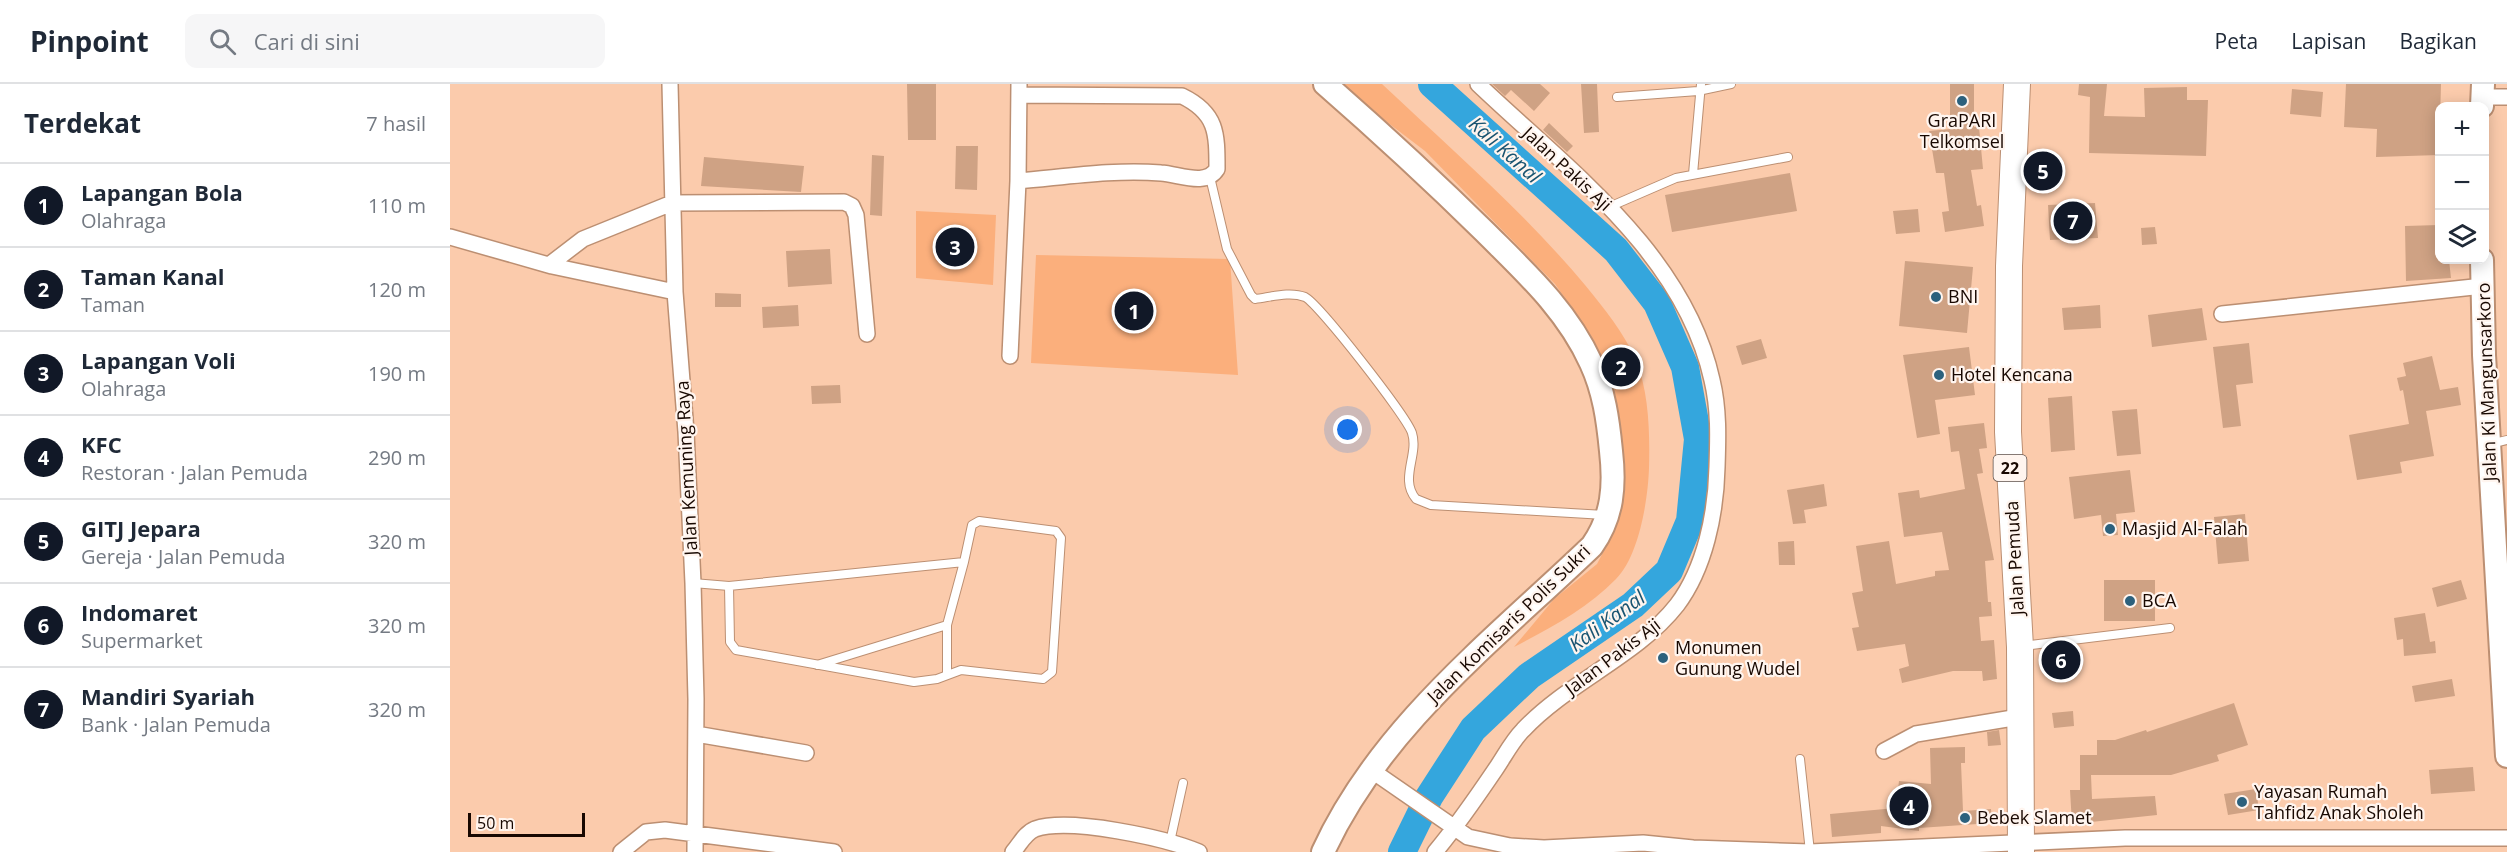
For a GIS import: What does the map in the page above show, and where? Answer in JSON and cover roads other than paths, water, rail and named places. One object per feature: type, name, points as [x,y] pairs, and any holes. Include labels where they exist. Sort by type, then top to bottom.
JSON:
[{"type":"highway","name":"Jalan Pemuda","points":[[2017,84],[2009,266],[2008,432],[2020,646],[2021,847]]},
{"type":"main road","name":"Jalan Komisaris Polis Sukri","points":[[1323,852],[1342,814],[1378,773],[1430,700],[1592,546],[1610,515],[1613,485],[1607,412],[1601,387],[1576,335],[1533,280],[1411,158],[1325,84]]},
{"type":"main road","name":"Jalan Ki Mangunsarkoro","points":[[2482,264],[2498,443],[2507,756]]},
{"type":"street","name":"Jalan Kemuning Raya","points":[[670,84],[675,292],[686,432],[693,583],[696,734],[695,852]]},
{"type":"street","name":"Jalan Pakis Aji","points":[[1435,852],[1455,828],[1521,731],[1558,698],[1665,619],[1689,587],[1704,546],[1717,482],[1718,427],[1713,381],[1691,319],[1645,249],[1609,207],[1478,84]]},
{"type":"street","points":[[1010,356],[1018,181],[1019,90],[1182,96],[1198,104],[1212,123],[1217,140],[1217,169],[1209,177],[1199,179],[1177,174],[1136,173],[1018,181]]},
{"type":"street","points":[[2483,96],[2507,97]]},
{"type":"street","points":[[549,265],[583,239],[672,202],[844,202],[852,206],[856,215],[867,334]]},
{"type":"street","points":[[450,237],[549,265],[675,292]]},
{"type":"street","points":[[2222,314],[2483,286]]},
{"type":"street","points":[[1884,751],[1916,734],[2019,717]]},
{"type":"street","points":[[696,734],[806,753]]},
{"type":"street","points":[[1378,773],[1468,837],[1510,846],[1544,848],[1643,847],[1810,852],[2021,847],[2125,838],[2507,838]]},
{"type":"street","points":[[1013,852],[1028,833],[1038,828],[1053,827],[1094,828],[1170,842],[1199,852]]},
{"type":"street","points":[[621,852],[649,831],[664,830],[834,852]]},
{"type":"lane","points":[[1617,98],[1731,84]]},
{"type":"lane","points":[[1693,174],[1697,155],[1700,87]]},
{"type":"lane","points":[[1609,207],[1656,184],[1693,174],[1788,157]]},
{"type":"lane","points":[[1209,177],[1227,249],[1251,295],[1255,299],[1294,294],[1309,299],[1325,315],[1406,418],[1413,440],[1408,482],[1416,499],[1431,505],[1610,515]]},
{"type":"lane","points":[[729,586],[730,642],[733,648],[816,666],[915,682],[937,679],[961,670],[1043,679],[1052,672],[1062,542],[1056,531],[976,522],[972,525],[947,625],[946,674]]},
{"type":"lane","points":[[693,583],[729,586],[964,562]]},
{"type":"lane","points":[[816,666],[947,625]]},
{"type":"lane","points":[[2020,646],[2170,627]]},
{"type":"lane","points":[[1800,759],[1810,852]]},
{"type":"lane","points":[[1170,842],[1183,783]]},
{"type":"waterway","name":"Kali Kanal","points":[[1402,852],[1429,797],[1473,729],[1529,676],[1633,605],[1669,571],[1690,521],[1698,439],[1685,367],[1657,303],[1616,250],[1432,84]]},
{"type":"place","name":"GraPARI Telkomsel","points":[[1962,101]]},
{"type":"place","name":"GITJ Jepara","points":[[2043,171]]},
{"type":"place","name":"Mandiri Syariah","points":[[2073,221]]},
{"type":"place","name":"Lapangan Voli","points":[[955,247]]},
{"type":"place","name":"BNI","points":[[1936,297]]},
{"type":"place","name":"Lapangan Bola","points":[[1134,311]]},
{"type":"place","name":"Taman Kanal","points":[[1621,367]]},
{"type":"place","name":"Hotel Kencana","points":[[1939,375]]},
{"type":"place","name":"Masjid Al-Falah","points":[[2110,529]]},
{"type":"place","name":"BCA","points":[[2130,601]]},
{"type":"place","name":"Monumen Gunung Wudel","points":[[1663,658]]},
{"type":"place","name":"Indomaret","points":[[2061,660]]},
{"type":"place","name":"Yayasan Rumah Tahfidz Anak Sholeh","points":[[2242,802]]},
{"type":"place","name":"KFC","points":[[1909,806]]},
{"type":"place","name":"Bebek Slamet","points":[[1965,818]]}]
